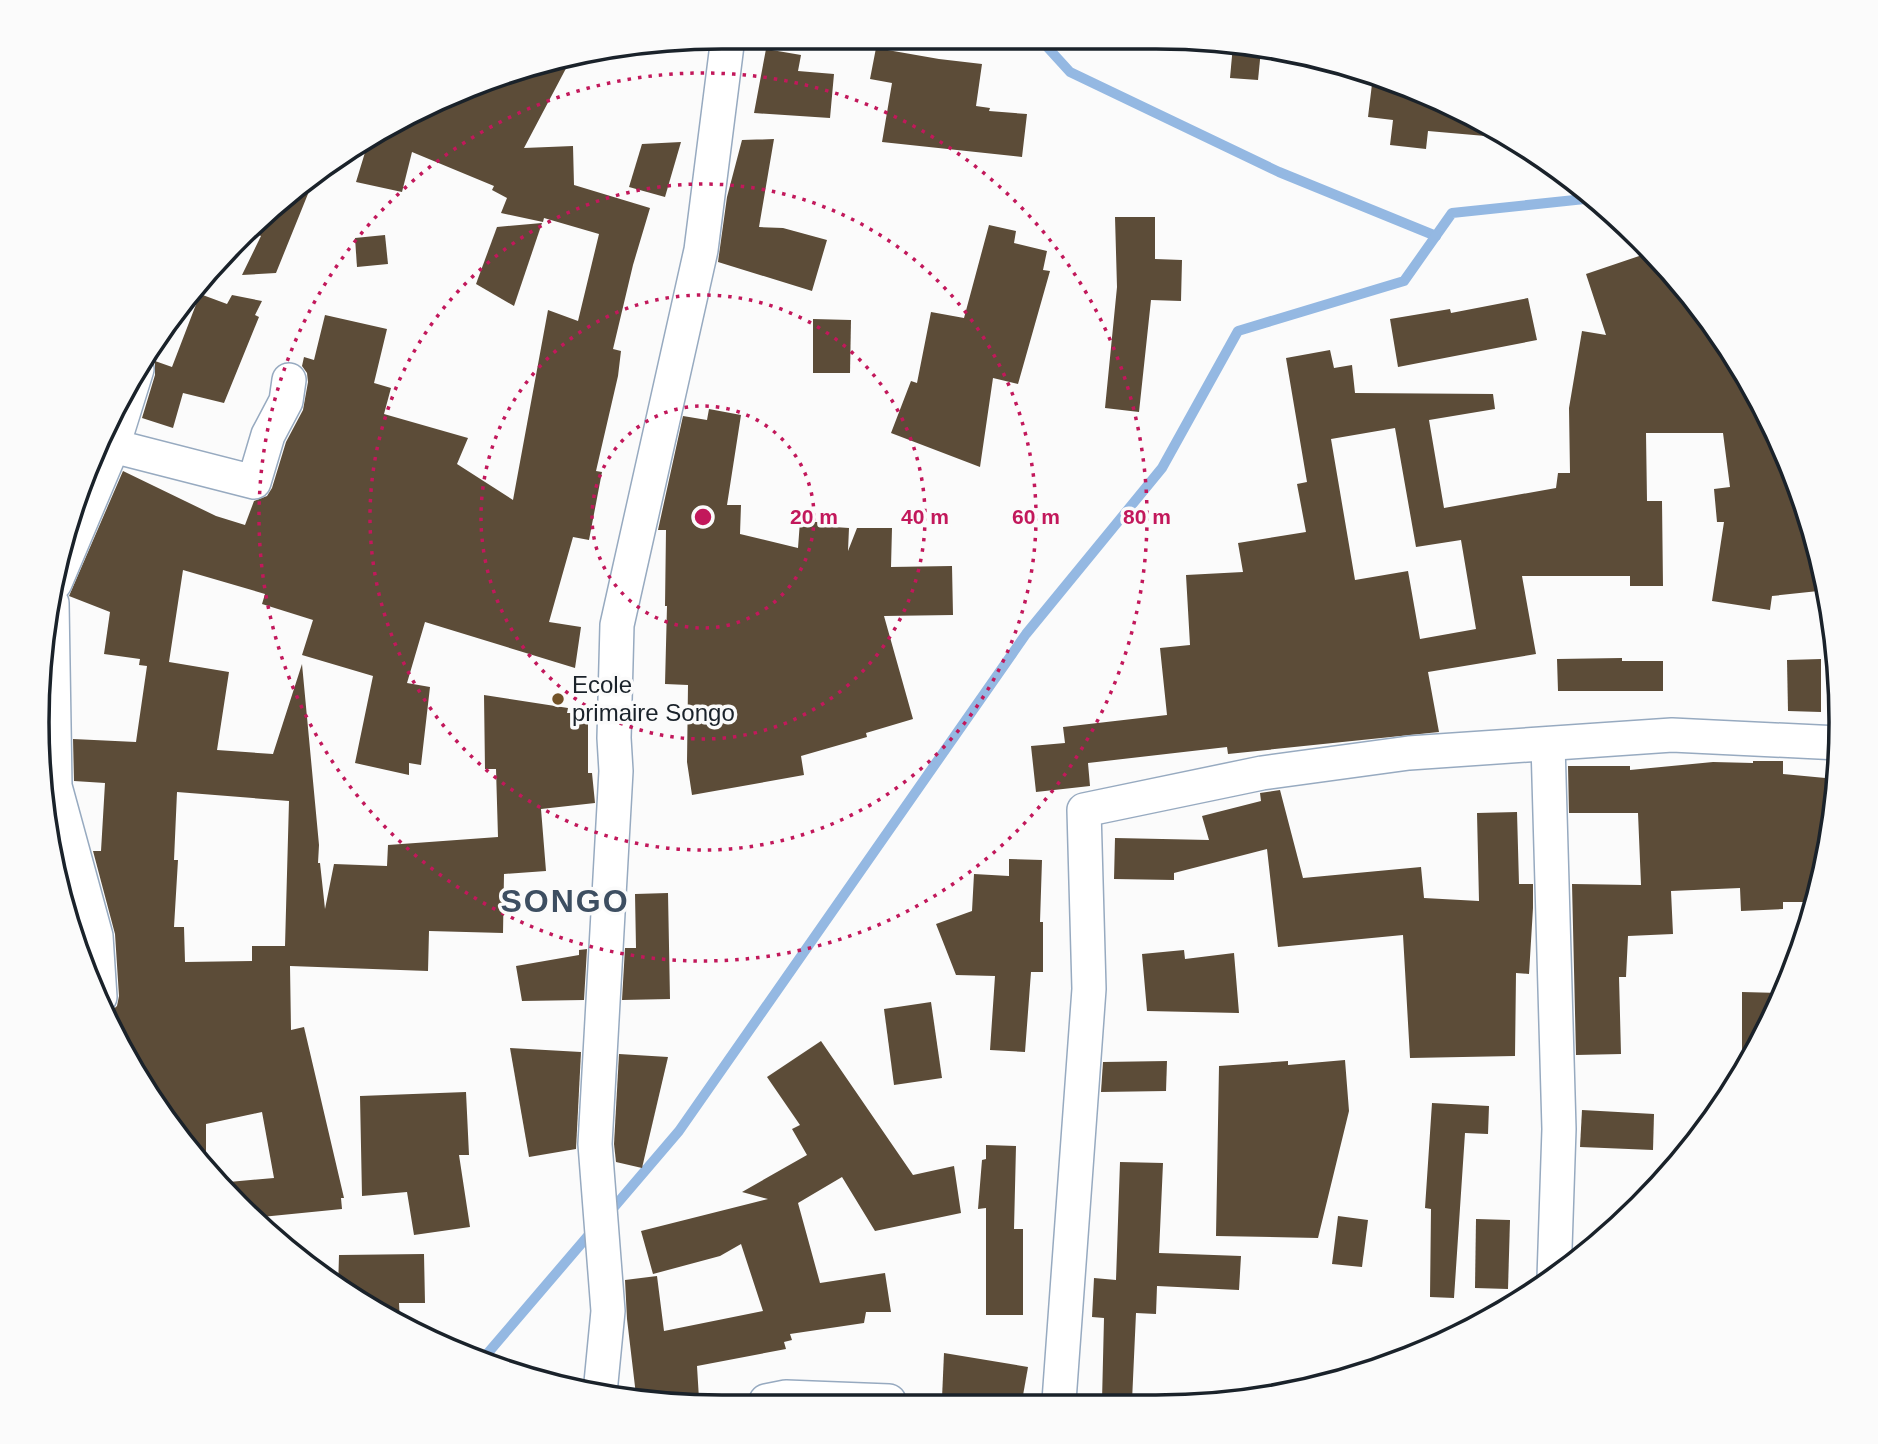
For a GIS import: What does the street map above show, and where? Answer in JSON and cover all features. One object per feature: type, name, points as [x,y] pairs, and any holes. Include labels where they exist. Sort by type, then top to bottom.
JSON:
[{"type":"street","points":[[601,1384],[608,1311],[598,1189],[596,1118],[616,771],[614,738],[617,625],[701,250],[726,49]]},
{"type":"street","points":[[113,446],[254,482],[268,435],[286,401],[289,380]]},
{"type":"street","points":[[78,529],[113,446],[122,416]]},
{"type":"street","points":[[53,653],[55,786],[96,936],[99,976]]},
{"type":"street","points":[[1059,1395],[1088,989],[1084,810],[1262,773],[1409,753],[1672,734],[1829,742]]},
{"type":"street","points":[[1548,744],[1559,1129],[1554,1264]]},
{"type":"building","points":[[766,49],[801,55],[798,71],[834,74],[830,118],[754,113]]},
{"type":"building","points":[[876,49],[982,64],[976,106],[990,108],[989,111],[1027,114],[1022,157],[882,142],[892,83],[870,79]]},
{"type":"building","points":[[1232,54],[1260,58],[1258,80],[1230,78]]},
{"type":"building","points":[[566,68],[524,148],[573,146],[574,185],[650,208],[613,349],[621,351],[618,376],[596,471],[602,472],[589,540],[573,537],[549,622],[581,627],[575,668],[425,622],[407,683],[430,687],[421,765],[409,763],[409,775],[355,763],[373,676],[302,655],[313,620],[262,604],[265,594],[183,570],[169,662],[229,672],[217,750],[273,754],[302,664],[319,845],[318,863],[325,909],[334,864],[387,866],[388,845],[498,837],[496,769],[485,769],[484,695],[568,708],[567,713],[588,713],[588,773],[592,773],[595,803],[541,809],[546,871],[504,874],[503,933],[429,931],[428,971],[290,966],[291,1030],[304,1027],[344,1198],[341,1198],[342,1209],[266,1217],[231,1182],[274,1178],[262,1112],[206,1124],[206,1154],[162,1096],[113,1009],[117,1006],[119,996],[115,934],[93,851],[101,851],[105,783],[74,781],[73,739],[136,742],[147,666],[139,665],[140,659],[104,654],[110,612],[69,596],[123,471],[216,516],[245,525],[254,501],[267,496],[272,488],[286,442],[303,410],[308,382],[307,373],[302,366],[304,357],[314,360],[325,315],[387,329],[374,383],[391,388],[384,414],[468,438],[457,464],[513,500],[548,310],[578,321],[599,234],[544,218],[543,222],[501,213],[507,198],[492,190],[494,186],[412,152],[402,192],[356,182],[365,151],[385,139],[464,100]],"holes":[[[177,792],[289,801],[285,946],[252,946],[252,961],[185,962],[184,927],[174,927],[178,860],[174,860]]]},
{"type":"building","points":[[1372,85],[1414,100],[1488,136],[1428,131],[1426,149],[1390,145],[1393,120],[1368,117]]},
{"type":"building","points":[[774,139],[759,227],[783,228],[827,240],[812,291],[718,262],[727,197],[742,140]]},
{"type":"building","points":[[681,142],[665,197],[629,187],[642,144]]},
{"type":"building","points":[[310,190],[276,273],[242,275],[261,236],[258,235]]},
{"type":"building","points":[[1115,217],[1155,217],[1155,259],[1182,260],[1181,301],[1151,300],[1139,412],[1105,408],[1117,287]]},
{"type":"building","points":[[542,223],[514,306],[476,284],[497,227]]},
{"type":"building","points":[[989,225],[1016,231],[1014,243],[1047,251],[1043,270],[1050,271],[1018,384],[993,378],[980,467],[891,433],[911,381],[917,383],[931,312],[964,318]]},
{"type":"building","points":[[385,235],[388,264],[357,267],[355,238]]},
{"type":"building","points":[[1641,255],[1690,312],[1716,348],[1760,424],[1793,506],[1816,591],[1772,596],[1770,610],[1712,601],[1724,522],[1717,522],[1714,489],[1730,487],[1723,433],[1646,433],[1647,501],[1662,501],[1663,586],[1630,586],[1630,576],[1522,576],[1536,654],[1428,672],[1439,732],[1228,754],[1227,747],[1088,763],[1090,786],[1036,792],[1031,746],[1065,743],[1063,727],[1167,715],[1160,648],[1190,645],[1186,575],[1243,572],[1238,543],[1306,532],[1297,484],[1307,482],[1286,358],[1330,350],[1334,368],[1352,365],[1355,393],[1493,394],[1495,409],[1429,420],[1444,508],[1556,488],[1558,473],[1570,473],[1569,408],[1582,331],[1606,335],[1586,274]],"holes":[[[1395,428],[1416,547],[1461,540],[1476,629],[1420,639],[1408,571],[1355,580],[1331,439]]]},
{"type":"building","points":[[202,295],[227,304],[232,295],[262,301],[255,315],[259,317],[224,403],[183,393],[173,428],[142,418],[155,375],[155,361],[172,367],[198,300]]},
{"type":"building","points":[[1528,298],[1537,340],[1398,367],[1390,319],[1450,309],[1451,313]]},
{"type":"building","points":[[813,319],[851,320],[850,373],[813,373]]},
{"type":"building","points":[[709,409],[741,415],[727,505],[741,505],[740,534],[798,548],[800,521],[834,523],[834,527],[849,528],[848,551],[857,528],[892,528],[891,567],[952,566],[953,615],[884,616],[913,719],[866,733],[867,737],[801,756],[804,775],[692,795],[687,762],[688,685],[665,684],[666,530],[658,530],[683,416],[707,420]]},
{"type":"building","points":[[1622,658],[1622,661],[1663,661],[1663,691],[1558,691],[1557,659]]},
{"type":"building","points":[[1821,659],[1821,712],[1788,711],[1787,660]]},
{"type":"building","points":[[1783,761],[1783,774],[1827,778],[1816,853],[1804,902],[1783,902],[1783,909],[1741,911],[1740,888],[1671,891],[1673,934],[1628,936],[1626,977],[1619,977],[1621,1054],[1576,1055],[1572,884],[1641,885],[1638,813],[1569,813],[1568,766],[1630,766],[1630,770],[1713,762]]},
{"type":"building","points":[[1280,790],[1303,878],[1421,867],[1424,898],[1479,901],[1477,813],[1517,812],[1519,884],[1533,884],[1533,908],[1529,974],[1516,973],[1515,1056],[1410,1058],[1403,935],[1278,947],[1267,849],[1174,873],[1174,880],[1114,879],[1115,838],[1209,840],[1202,816],[1261,801],[1260,793]]},
{"type":"building","points":[[1009,859],[1042,860],[1040,922],[1043,922],[1043,972],[1031,972],[1025,1052],[990,1050],[995,976],[956,975],[936,924],[972,911],[974,874],[1009,876]]},
{"type":"building","points":[[668,893],[670,999],[622,1000],[625,948],[636,948],[635,894]]},
{"type":"building","points":[[587,949],[584,1000],[522,1001],[516,966],[579,955],[579,950]]},
{"type":"building","points":[[1184,950],[1185,959],[1234,953],[1239,1013],[1147,1011],[1142,954]]},
{"type":"building","points":[[1742,992],[1772,993],[1760,1020],[1742,1053]]},
{"type":"building","points":[[931,1002],[942,1078],[894,1085],[884,1009]]},
{"type":"building","points":[[821,1041],[913,1175],[954,1166],[961,1213],[875,1231],[842,1177],[798,1203],[820,1283],[885,1273],[891,1312],[866,1312],[864,1323],[790,1334],[792,1340],[784,1342],[786,1349],[697,1366],[699,1394],[635,1389],[625,1280],[657,1276],[664,1331],[763,1311],[741,1244],[720,1256],[653,1274],[641,1231],[768,1199],[742,1192],[807,1155],[792,1129],[800,1125],[767,1077]]},
{"type":"building","points":[[510,1048],[581,1052],[576,1149],[529,1157]]},
{"type":"building","points":[[619,1054],[668,1057],[642,1168],[616,1162],[614,1144]]},
{"type":"building","points":[[1345,1060],[1349,1111],[1318,1238],[1216,1236],[1219,1066],[1288,1061],[1288,1065]]},
{"type":"building","points":[[1167,1061],[1166,1091],[1101,1092],[1103,1062]]},
{"type":"building","points":[[466,1092],[469,1155],[459,1155],[470,1227],[414,1235],[407,1192],[362,1196],[360,1096]]},
{"type":"building","points":[[1432,1103],[1489,1106],[1488,1134],[1465,1133],[1454,1298],[1430,1297],[1431,1209],[1425,1208]]},
{"type":"building","points":[[1582,1110],[1654,1114],[1653,1150],[1580,1147]]},
{"type":"building","points":[[986,1145],[1016,1146],[1014,1229],[1023,1229],[1023,1315],[986,1315],[986,1208],[978,1209],[982,1160],[986,1159]]},
{"type":"building","points":[[1120,1162],[1163,1163],[1159,1253],[1241,1256],[1239,1290],[1157,1286],[1156,1314],[1136,1313],[1132,1395],[1102,1395],[1104,1318],[1092,1317],[1094,1278],[1116,1280]]},
{"type":"building","points":[[1338,1216],[1368,1220],[1362,1267],[1332,1264]]},
{"type":"building","points":[[1476,1219],[1510,1220],[1508,1289],[1475,1288]]},
{"type":"building","points":[[424,1254],[425,1303],[399,1303],[399,1313],[385,1305],[338,1275],[339,1255]]},
{"type":"building","points":[[944,1353],[1028,1367],[1023,1395],[942,1395]]},
{"type":"waterway","points":[[1049,49],[1070,72],[1279,172],[1436,236]]},
{"type":"waterway","points":[[609,1213],[679,1131],[1026,634],[1162,468],[1238,331],[1404,281],[1452,213],[1580,199]]},
{"type":"waterway","points":[[488,1353],[593,1230]]},
{"type":"place","name":"Ecole primaire Songo","points":[[558,699]]},
{"type":"district","name":"SONGO","points":[[565,901]]}]
